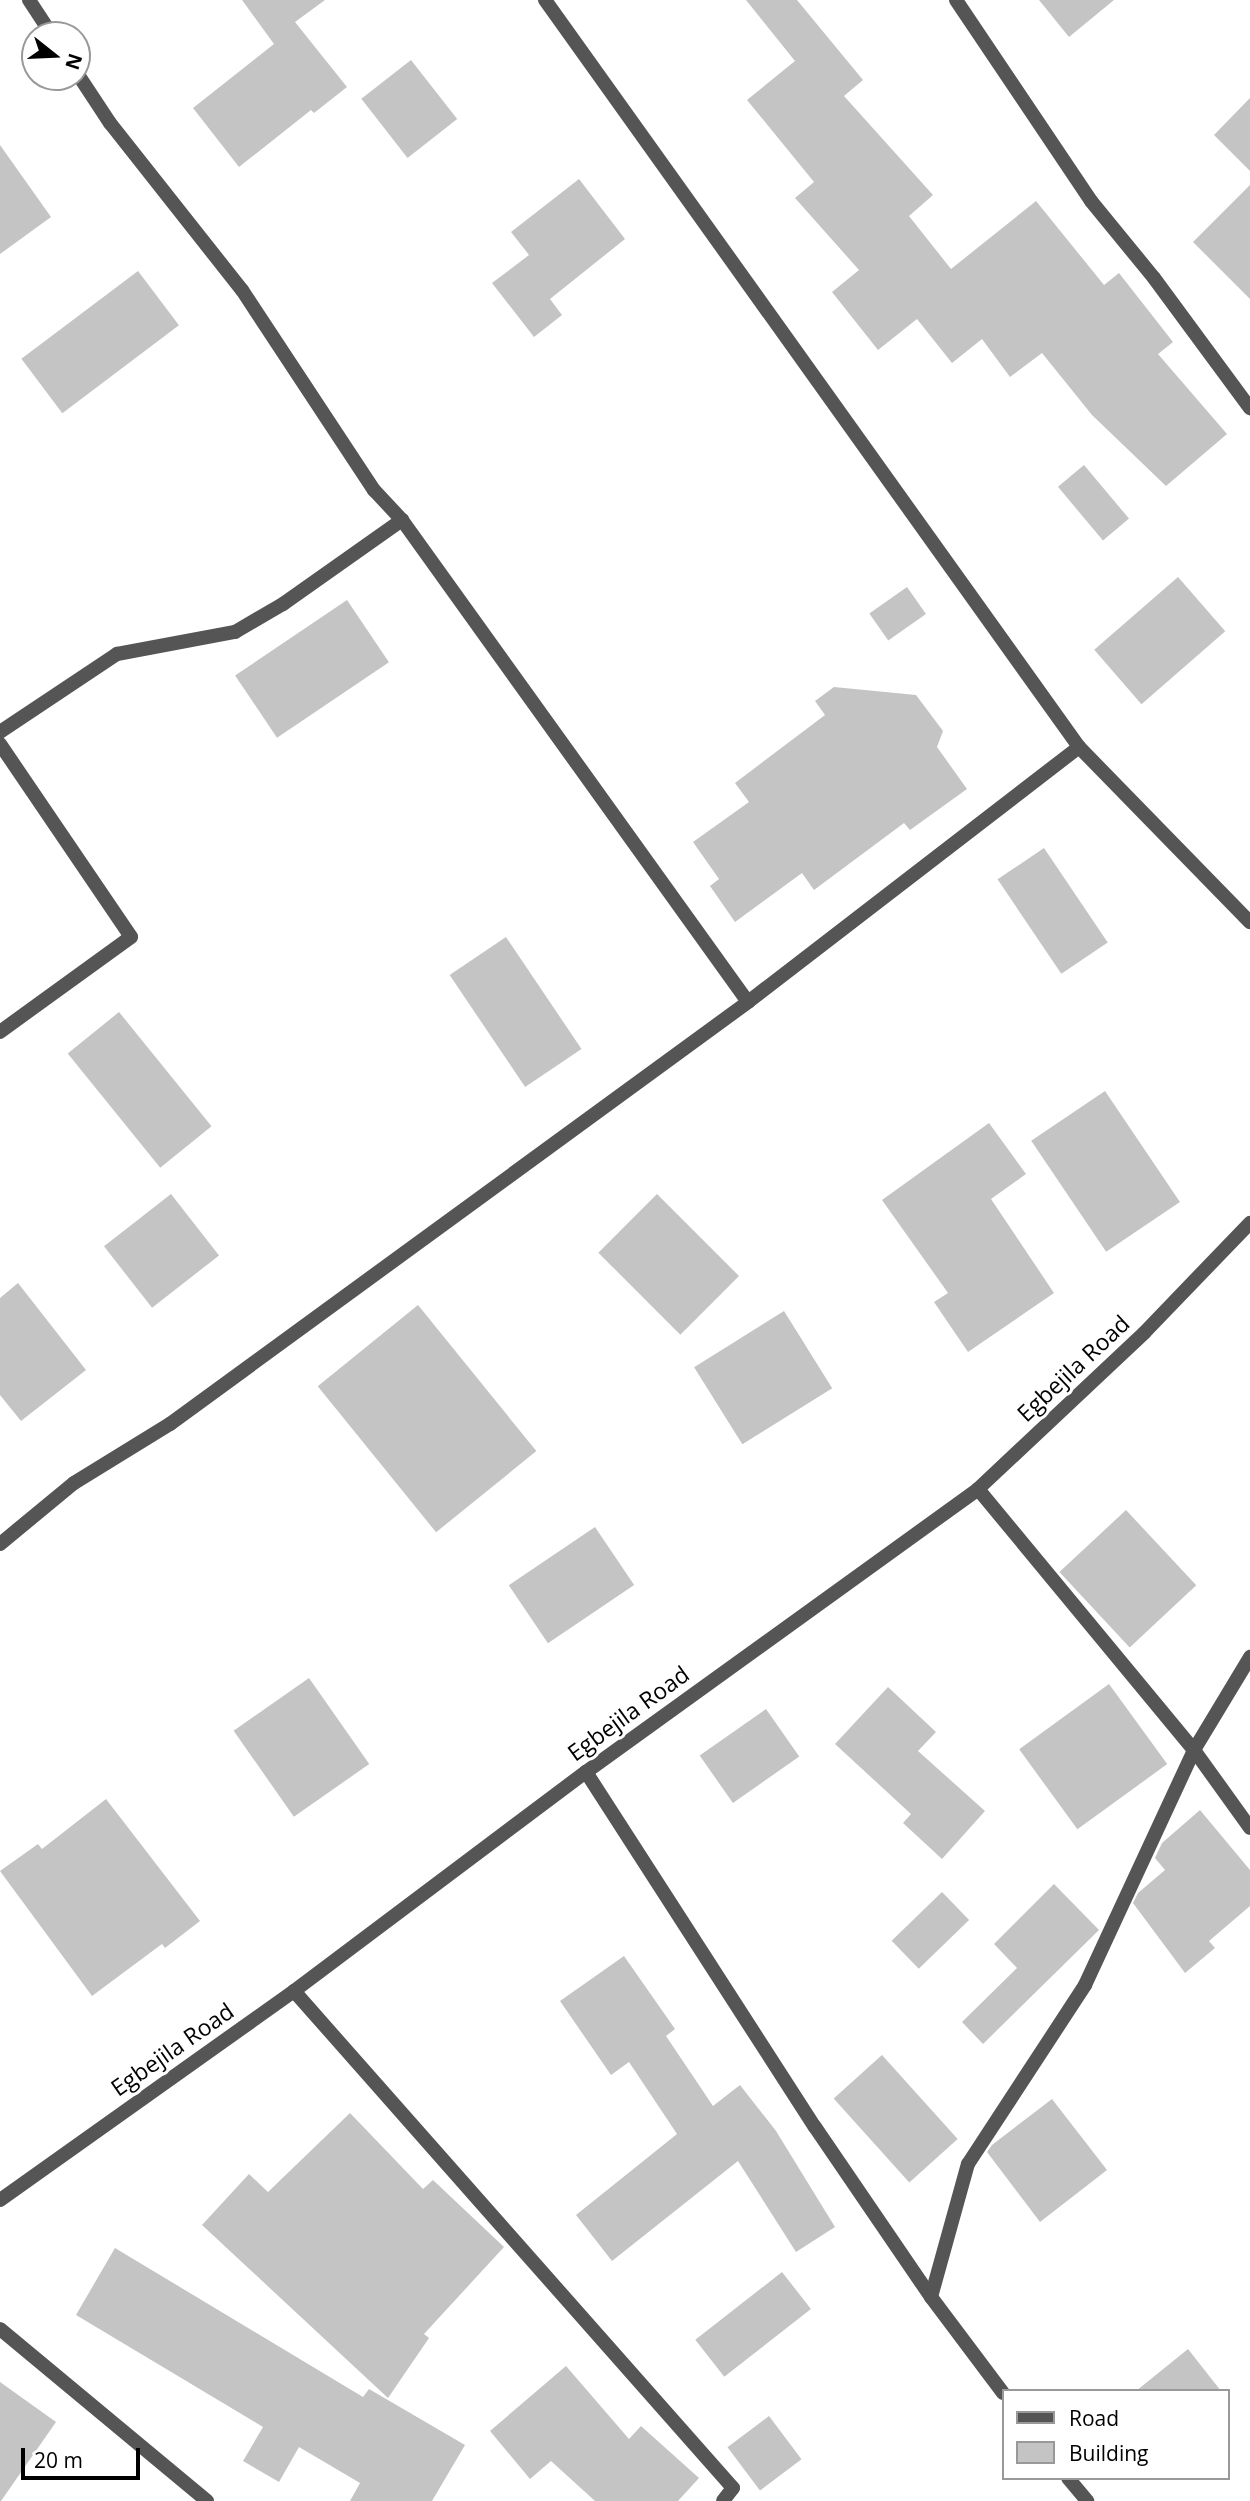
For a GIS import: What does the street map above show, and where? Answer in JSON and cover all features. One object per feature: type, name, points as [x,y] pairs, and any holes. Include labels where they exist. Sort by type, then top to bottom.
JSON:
[{"type":"street","points":[[29,0],[43,21]]},
{"type":"street","points":[[545,0],[1079,747],[1250,922]]},
{"type":"street","points":[[956,0],[1091,201],[1154,278],[1250,408]]},
{"type":"street","points":[[89,91],[110,123],[242,290],[374,490],[402,520],[748,1002]]},
{"type":"street","points":[[0,732],[117,654],[235,632],[283,604],[402,520]]},
{"type":"street","points":[[0,744],[131,937],[0,1032]]},
{"type":"street","points":[[0,1544],[74,1483],[170,1424],[748,1002],[1079,747]]},
{"type":"street","name":"Egbejila Road","points":[[0,2200],[294,1991],[586,1772],[978,1489],[1144,1333],[1250,1223]]},
{"type":"street","points":[[978,1489],[1195,1750],[1250,1828]]},
{"type":"street","points":[[931,2297],[968,2164],[1085,1985],[1195,1750],[1250,1657]]},
{"type":"street","points":[[586,1772],[815,2127],[931,2297],[1002,2392]]},
{"type":"street","points":[[294,1991],[733,2488],[723,2501]]},
{"type":"street","points":[[0,2329],[207,2501]]},
{"type":"street","points":[[1070,2480],[1087,2501]]},
{"type":"building","points":[[242,0],[325,0],[295,22],[347,87],[314,113],[311,110],[239,167],[193,108],[274,44]]},
{"type":"building","points":[[746,0],[797,0],[863,80],[844,96],[933,195],[909,216],[951,269],[1036,201],[1104,285],[1119,273],[1173,342],[1158,354],[1227,434],[1166,486],[1092,415],[1042,353],[1010,377],[982,339],[952,363],[917,319],[878,350],[832,292],[859,270],[795,198],[814,182],[747,100],[795,61]]},
{"type":"building","points":[[1039,0],[1114,0],[1069,37]]},
{"type":"building","points":[[411,60],[457,119],[408,158],[361,99]]},
{"type":"building","points":[[1250,98],[1250,171],[1214,135]]},
{"type":"building","points":[[0,145],[51,217],[0,254]]},
{"type":"building","points":[[579,179],[625,239],[550,299],[562,315],[534,337],[492,283],[529,255],[511,232]]},
{"type":"building","points":[[1250,185],[1250,299],[1193,242]]},
{"type":"building","points":[[138,271],[179,325],[62,413],[21,359]]},
{"type":"building","points":[[1084,465],[1129,519],[1103,540],[1058,487]]},
{"type":"building","points":[[1178,577],[1225,631],[1141,704],[1094,650]]},
{"type":"building","points":[[907,587],[926,614],[888,640],[869,613]]},
{"type":"building","points":[[347,600],[389,662],[277,738],[235,675]]},
{"type":"building","points":[[834,687],[916,695],[943,731],[937,747],[967,789],[910,830],[904,823],[814,890],[802,873],[735,922],[710,886],[719,879],[693,842],[749,802],[735,783],[825,715],[815,701]]},
{"type":"building","points":[[1044,848],[1108,943],[1061,974],[998,879]]},
{"type":"building","points":[[506,937],[581,1049],[525,1087],[450,975]]},
{"type":"building","points":[[119,1012],[212,1126],[160,1168],[68,1054]]},
{"type":"building","points":[[1105,1091],[1180,1202],[1106,1252],[1031,1141]]},
{"type":"building","points":[[989,1123],[1026,1174],[991,1199],[1054,1293],[968,1352],[934,1302],[948,1293],[882,1200]]},
{"type":"building","points":[[171,1194],[219,1255],[152,1308],[104,1246]]},
{"type":"building","points":[[657,1194],[739,1276],[680,1335],[598,1253]]},
{"type":"building","points":[[18,1283],[86,1370],[21,1421],[0,1395],[0,1298]]},
{"type":"building","points":[[418,1305],[536,1451],[436,1532],[318,1386]]},
{"type":"building","points":[[784,1311],[832,1388],[742,1444],[694,1367]]},
{"type":"building","points":[[1126,1510],[1196,1585],[1130,1647],[1059,1572]]},
{"type":"building","points":[[595,1527],[634,1585],[548,1643],[509,1585]]},
{"type":"building","points":[[309,1678],[369,1764],[294,1817],[234,1731]]},
{"type":"building","points":[[1109,1684],[1167,1764],[1077,1829],[1019,1749]]},
{"type":"building","points":[[888,1687],[936,1732],[918,1751],[985,1811],[942,1859],[903,1823],[911,1814],[835,1744]]},
{"type":"building","points":[[766,1709],[799,1757],[733,1803],[700,1755]]},
{"type":"building","points":[[106,1799],[200,1921],[165,1948],[162,1944],[92,1996],[0,1871],[38,1844],[42,1849]]},
{"type":"building","points":[[1200,1810],[1250,1870],[1250,1906],[1209,1941],[1215,1948],[1185,1973],[1133,1903],[1138,1893],[1165,1870],[1155,1858],[1162,1843]]},
{"type":"building","points":[[1054,1884],[1099,1930],[983,2044],[962,2022],[1017,1968],[994,1944]]},
{"type":"building","points":[[942,1892],[969,1920],[919,1969],[892,1941]]},
{"type":"building","points":[[624,1956],[675,2029],[666,2036],[713,2106],[740,2085],[776,2131],[835,2227],[796,2252],[738,2161],[612,2261],[576,2215],[677,2134],[629,2062],[611,2075],[560,2001]]},
{"type":"building","points":[[882,2055],[958,2139],[909,2182],[834,2098]]},
{"type":"building","points":[[1052,2099],[1107,2170],[1040,2222],[987,2152],[992,2145]]},
{"type":"building","points":[[350,2113],[423,2189],[433,2180],[504,2247],[424,2334],[429,2338],[388,2398],[202,2225],[249,2174],[268,2192]]},
{"type":"building","points":[[115,2248],[363,2397],[369,2389],[465,2445],[432,2501],[350,2501],[360,2483],[299,2447],[279,2482],[243,2461],[263,2427],[76,2315]]},
{"type":"building","points":[[782,2272],[811,2309],[724,2377],[695,2340]]},
{"type":"building","points":[[1188,2349],[1219,2389],[1138,2389]]},
{"type":"building","points":[[566,2366],[629,2439],[641,2426],[699,2478],[678,2501],[595,2501],[551,2461],[530,2479],[490,2431]]},
{"type":"building","points":[[0,2382],[56,2422],[1,2501],[0,2501]]},
{"type":"building","points":[[769,2416],[801,2459],[760,2490],[727,2447]]}]
